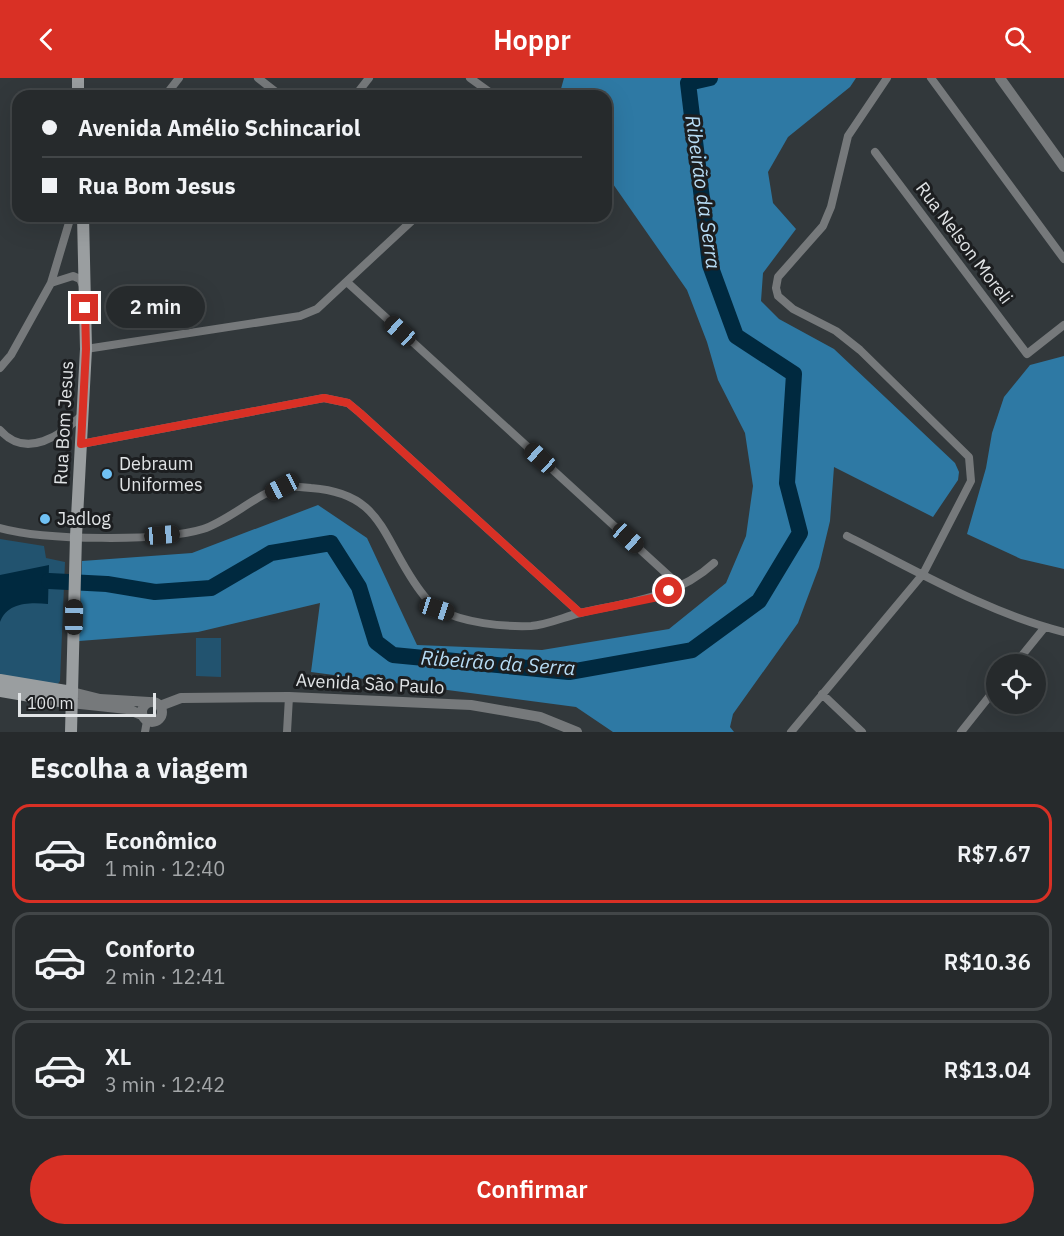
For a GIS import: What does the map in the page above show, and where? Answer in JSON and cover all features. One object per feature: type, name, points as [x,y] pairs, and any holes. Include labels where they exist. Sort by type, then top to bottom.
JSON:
[{"type":"main road","name":"Rua Bom Jesus","points":[[71,732],[76,542],[86,349],[83,222]]},
{"type":"main road","points":[[0,680],[71,698]]},
{"type":"main road","points":[[0,691],[71,698]]},
{"type":"street","points":[[170,90],[179,78]]},
{"type":"street","points":[[258,78],[273,90]]},
{"type":"street","points":[[360,90],[369,78]]},
{"type":"street","points":[[470,78],[487,90]]},
{"type":"street","points":[[791,732],[923,574],[971,481],[969,457],[860,350],[836,331],[794,309],[778,296],[776,288],[778,277],[823,226],[831,207],[848,136],[887,78]]},
{"type":"street","points":[[931,78],[1064,259]]},
{"type":"street","points":[[1000,78],[1064,167]]},
{"type":"street","name":"Rua Nelson Moreli","points":[[875,152],[1027,354],[1064,325]]},
{"type":"street","points":[[0,368],[11,355],[51,284],[69,222]]},
{"type":"street","points":[[86,349],[300,316],[317,309],[348,283],[411,222]]},
{"type":"street","points":[[51,284],[73,276],[80,279],[84,287]]},
{"type":"street","points":[[348,283],[680,586]]},
{"type":"street","points":[[81,444],[324,398],[338,400],[360,413],[580,613]]},
{"type":"street","points":[[0,430],[10,439],[38,444],[65,432],[83,414]]},
{"type":"street","points":[[0,528],[76,542],[178,534],[203,529],[282,487],[336,490],[361,502],[380,523],[408,573],[437,609],[462,617],[502,624],[533,626],[580,613],[658,597],[680,586],[714,563]]},
{"type":"street","points":[[847,536],[923,574],[1045,627],[1064,632]]},
{"type":"street","points":[[1023,654],[1045,627]]},
{"type":"street","points":[[822,694],[862,732]]},
{"type":"street","points":[[287,732],[289,697]]},
{"type":"street","name":"Avenida São Paulo","points":[[160,706],[181,698],[289,697],[471,705],[540,717],[576,732]]},
{"type":"street","points":[[71,698],[148,702],[160,706],[162,713],[159,719],[145,723]]},
{"type":"street","points":[[71,698],[127,709],[145,723]]},
{"type":"street","points":[[961,732],[986,701]]},
{"type":"street","points":[[145,723],[144,706],[148,702]]},
{"type":"shaded area","points":[[564,78],[856,78],[850,87],[788,137],[768,172],[773,203],[796,229],[763,273],[761,301],[779,319],[834,349],[955,463],[959,472],[958,480],[933,517],[834,467],[830,521],[819,567],[798,623],[733,714],[730,727],[734,732],[613,732],[576,707],[311,672],[320,603],[198,632],[79,641],[82,561],[192,553],[318,505],[367,538],[417,645],[542,650],[669,629],[726,583],[746,536],[753,486],[745,433],[718,380],[707,342],[687,290],[612,183],[612,90],[561,90]]},
{"type":"shaded area","points":[[1064,356],[1064,569],[1021,559],[967,534],[986,468],[992,433],[1004,397],[1030,365]]},
{"type":"shaded area","points":[[0,539],[44,546],[46,558],[65,562],[60,681],[57,685],[0,676]]},
{"type":"shaded area","points":[[49,565],[48,604],[34,603],[14,607],[3,615],[0,622],[0,575]]},
{"type":"shaded area","points":[[196,638],[221,638],[221,677],[196,676]]},
{"type":"waterway","name":"Ribeirão da Serra","points":[[49,581],[107,584],[155,592],[211,588],[271,553],[331,543],[359,587],[376,642],[393,655],[569,672],[692,650],[759,601],[800,533],[787,483],[794,374],[736,336],[710,265],[688,83],[710,78]]},
{"type":"place","name":"Debraum Uniformes","points":[[107,474]]},
{"type":"place","name":"Jadlog","points":[[45,519]]},
{"type":"route","points":[[85,308],[86,349],[81,444],[324,398],[338,400],[348,403],[360,413],[580,613],[658,597],[669,591]]}]
